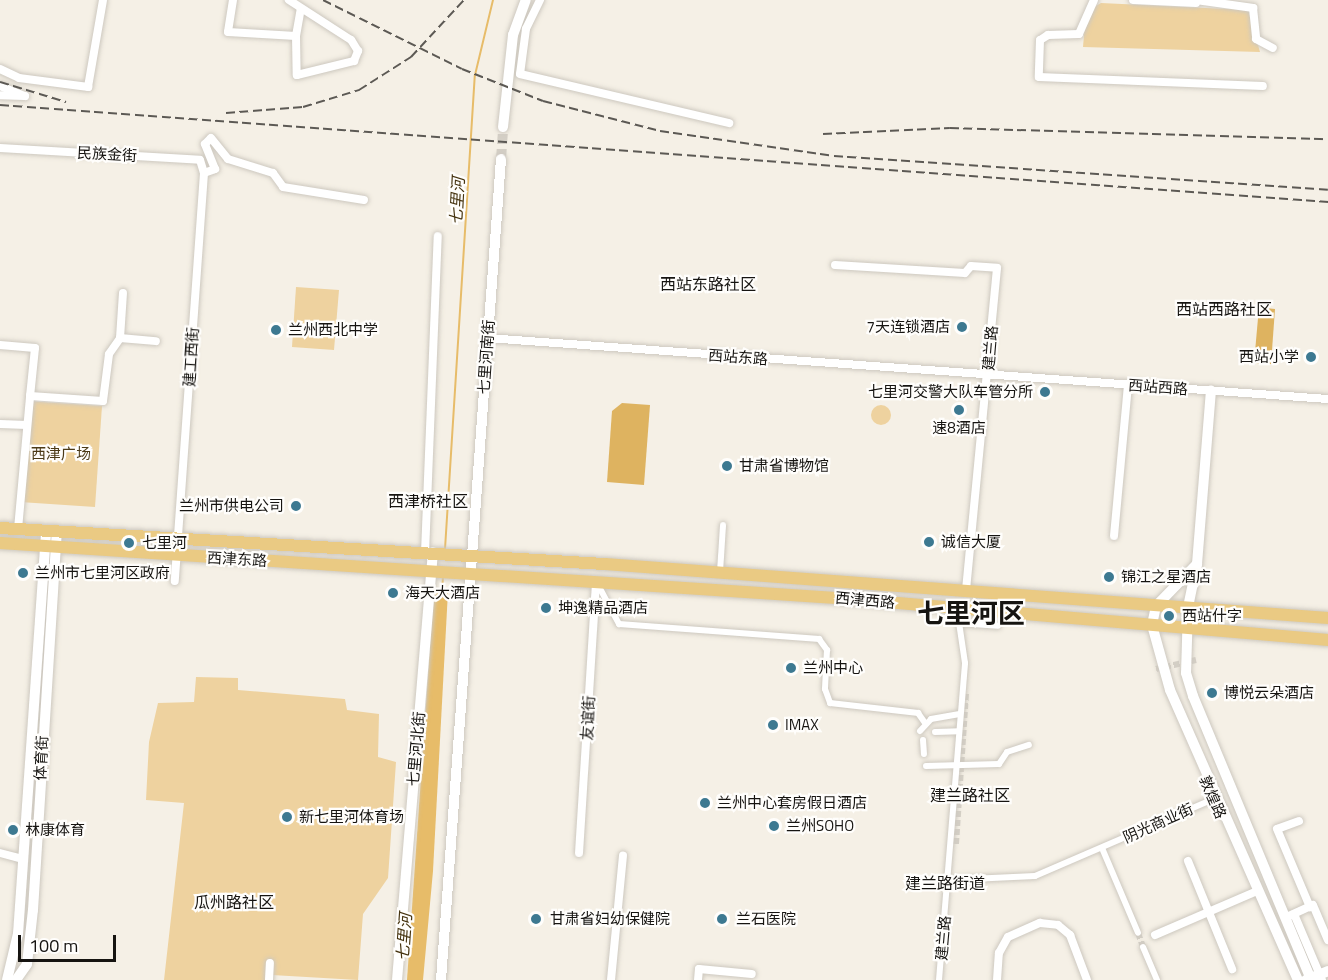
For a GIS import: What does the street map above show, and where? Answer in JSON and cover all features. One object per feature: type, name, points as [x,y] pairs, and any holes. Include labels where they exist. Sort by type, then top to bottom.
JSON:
[{"type":"main road","points":[[0,528],[54,532]]},
{"type":"main road","name":"西津东路","points":[[54,532],[178,541],[432,553]]},
{"type":"main road","name":"西津东路","points":[[0,543],[177,556],[435,570]]},
{"type":"main road","name":"西津西路","points":[[432,553],[1328,618]]},
{"type":"main road","points":[[600,583],[605,564]]},
{"type":"main road","name":"西津西路","points":[[435,570],[957,609],[1328,640]]},
{"type":"street","points":[[0,69],[20,78],[88,87],[103,0]]},
{"type":"street","points":[[233,0],[228,32],[296,36]]},
{"type":"street","points":[[288,0],[301,8],[351,40],[358,51],[354,61],[303,77],[293,68],[301,8]]},
{"type":"street","points":[[503,127],[513,35],[526,0]]},
{"type":"street","points":[[540,0],[526,29],[520,74],[729,123]]},
{"type":"street","points":[[1094,0],[1079,34],[1048,35],[1040,40],[1039,77],[1263,86]]},
{"type":"street","points":[[1133,0],[1196,2],[1253,8],[1258,42],[1273,48]]},
{"type":"street","points":[[0,86],[25,96],[0,94]]},
{"type":"street","name":"建工西街","points":[[175,581],[204,173],[215,169],[206,144],[211,138],[228,159],[273,173],[283,187],[364,200]]},
{"type":"street","name":"民族金街","points":[[0,148],[200,160],[204,173]]},
{"type":"street","name":"七里河南街","points":[[474,556],[501,159]]},
{"type":"street","points":[[432,553],[438,236]]},
{"type":"street","name":"建兰路","points":[[835,265],[965,273],[971,266],[997,268],[966,592]]},
{"type":"street","points":[[30,396],[103,401],[109,354],[120,338],[123,293]]},
{"type":"street","points":[[120,338],[156,341]]},
{"type":"street","name":"西站东路","points":[[488,338],[988,377]]},
{"type":"street","points":[[0,345],[35,348],[18,529]]},
{"type":"street","name":"西站西路","points":[[988,377],[1328,399]]},
{"type":"street","points":[[1114,536],[1128,386]]},
{"type":"street","name":"敦煌路","points":[[1211,391],[1197,564],[1184,628],[1186,673],[1193,696],[1316,977]]},
{"type":"street","points":[[0,424],[27,425]]},
{"type":"street","points":[[720,573],[723,525]]},
{"type":"street","name":"体育街","points":[[7,980],[18,934],[50,547],[54,532]]},
{"type":"street","name":"体育街","points":[[16,980],[27,964],[33,910],[50,547]]},
{"type":"street","name":"七里河北街","points":[[397,980],[435,570],[432,553]]},
{"type":"street","points":[[441,980],[474,556]]},
{"type":"street","points":[[1156,606],[1197,564]]},
{"type":"street","points":[[600,583],[619,624],[819,639],[827,650],[825,689],[830,703],[918,713],[925,723]]},
{"type":"street","name":"友谊街","points":[[579,853],[600,583]]},
{"type":"street","name":"敦煌路","points":[[1156,606],[1152,625],[1158,659],[1214,799],[1255,892],[1298,980]]},
{"type":"street","name":"建兰路","points":[[939,980],[965,663],[957,609]]},
{"type":"street","points":[[959,623],[998,626]]},
{"type":"street","points":[[920,731],[925,723],[960,714]]},
{"type":"street","points":[[935,732],[959,731]]},
{"type":"street","points":[[923,740],[924,754]]},
{"type":"street","points":[[926,766],[956,763],[999,764],[1007,752],[1029,746]]},
{"type":"street","name":"阴光商业街","points":[[949,880],[1035,876],[1214,799]]},
{"type":"street","points":[[1299,821],[1277,829],[1310,907],[1328,940]]},
{"type":"street","points":[[1102,848],[1138,933]]},
{"type":"street","points":[[0,853],[23,859]]},
{"type":"street","points":[[611,980],[623,856]]},
{"type":"street","points":[[1188,861],[1232,969]]},
{"type":"street","points":[[1155,934],[1255,892]]},
{"type":"street","points":[[1290,916],[1310,907]]},
{"type":"street","points":[[997,980],[999,953],[1008,938],[1040,922],[1058,925],[1070,935],[1087,980]]},
{"type":"street","points":[[1143,947],[1157,980]]},
{"type":"street","points":[[269,980],[270,963]]},
{"type":"street","points":[[698,980],[699,969],[752,974]]},
{"type":"green space","points":[[1101,3],[1248,10],[1260,52],[1083,47],[1086,12]]},
{"type":"green space","points":[[296,287],[339,290],[334,350],[292,347]]},
{"type":"green space","name":"西津广场","points":[[26,401],[102,406],[95,507],[20,502]]},
{"type":"green space","points":[[881,405],[888,408],[891,415],[888,422],[881,425],[874,422],[871,415],[874,408]]},
{"type":"green space","name":"新七里河体育场","points":[[196,677],[238,678],[238,690],[345,699],[347,710],[379,714],[378,757],[396,762],[388,878],[363,914],[358,980],[272,975],[272,980],[164,980],[184,803],[146,800],[149,742],[158,703],[194,702]]},
{"type":"shaded area","points":[[1259,307],[1275,309],[1271,364],[1254,363]]},
{"type":"shaded area","points":[[622,403],[650,405],[644,485],[607,482],[612,411]]},
{"type":"shaded area","points":[[434,589],[448,591],[433,871],[423,980],[407,980]]},
{"type":"waterway","name":"七里河","points":[[445,549],[475,75],[493,0]]},
{"type":"waterway","name":"七里河","points":[[442,591],[443,575]]},
{"type":"tunnel","points":[[501,159],[503,127]]},
{"type":"tunnel","points":[[1156,669],[1196,660]]},
{"type":"tunnel","points":[[956,844],[966,692]]},
{"type":"tunnel","points":[[1138,933],[1143,947]]},
{"type":"railway","points":[[323,0],[462,69],[543,101],[660,131],[834,156],[1328,190]]},
{"type":"railway","points":[[226,113],[303,107],[359,90],[411,57],[464,0]]},
{"type":"railway","points":[[0,82],[66,102]]},
{"type":"railway","points":[[0,105],[1328,202]]},
{"type":"railway","points":[[823,134],[950,128],[1328,139]]},
{"type":"place","name":"7天连锁酒店","points":[[962,327]]},
{"type":"place","name":"兰州西北中学","points":[[276,330]]},
{"type":"place","name":"西站小学","points":[[1311,357]]},
{"type":"place","name":"七里河交警大队车管分所","points":[[1045,392]]},
{"type":"place","name":"速8酒店","points":[[959,410]]},
{"type":"place","name":"甘肃省博物馆","points":[[727,466]]},
{"type":"place","name":"兰州市供电公司","points":[[296,506]]},
{"type":"place","name":"诚信大厦","points":[[929,542]]},
{"type":"place","name":"七里河","points":[[129,543]]},
{"type":"place","name":"兰州市七里河区政府","points":[[23,573]]},
{"type":"place","name":"锦江之星酒店","points":[[1109,577]]},
{"type":"place","name":"海天大酒店","points":[[393,593]]},
{"type":"place","name":"坤逸精品酒店","points":[[546,608]]},
{"type":"place","name":"西站什字","points":[[1169,616]]},
{"type":"place","name":"兰州中心","points":[[791,668]]},
{"type":"place","name":"博悦云朵酒店","points":[[1212,693]]},
{"type":"place","name":"IMAX","points":[[773,725]]},
{"type":"place","name":"兰州中心套房假日酒店","points":[[705,803]]},
{"type":"place","name":"新七里河体育场","points":[[287,817]]},
{"type":"place","name":"兰州SOHO","points":[[774,826]]},
{"type":"place","name":"林康体育","points":[[13,830]]},
{"type":"place","name":"甘肃省妇幼保健院","points":[[536,919]]},
{"type":"place","name":"兰石医院","points":[[722,919]]},
{"type":"district","name":"西站东路社区","points":[[708,284]]},
{"type":"district","name":"西站西路社区","points":[[1224,309]]},
{"type":"district","name":"西津桥社区","points":[[428,501]]},
{"type":"district","name":"七里河区","points":[[971,613]]},
{"type":"district","name":"建兰路社区","points":[[970,795]]},
{"type":"district","name":"建兰路街道","points":[[945,883]]},
{"type":"district","name":"瓜州路社区","points":[[234,902]]}]
